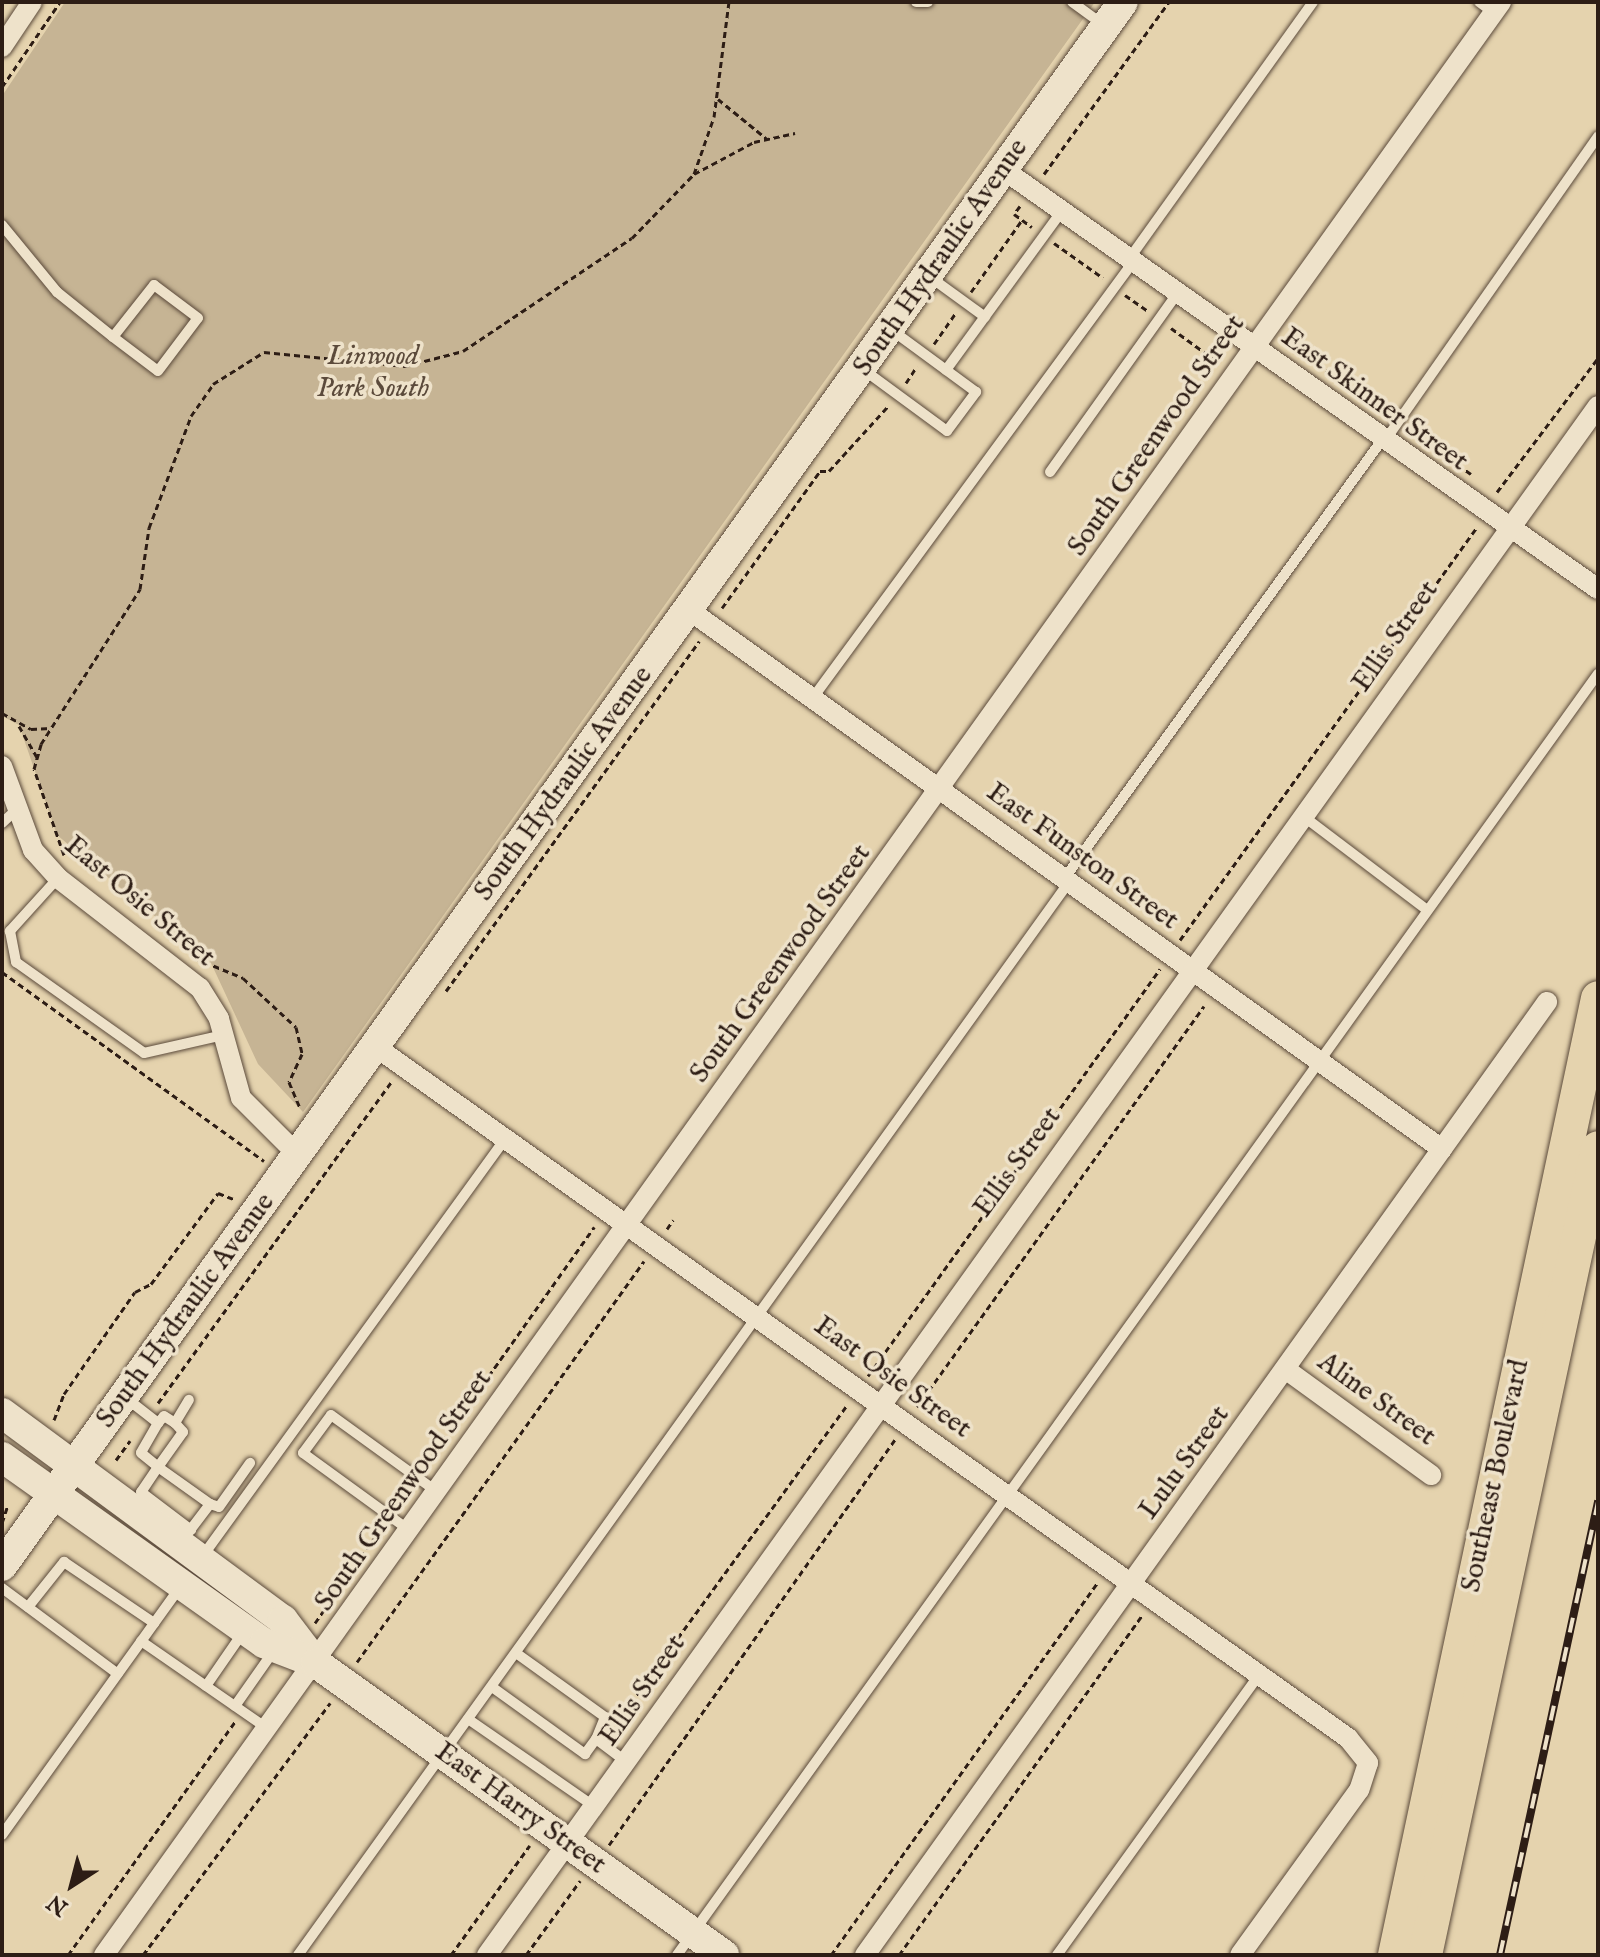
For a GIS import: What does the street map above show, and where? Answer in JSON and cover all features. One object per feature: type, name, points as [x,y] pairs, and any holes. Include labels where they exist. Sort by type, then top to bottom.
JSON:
[{"type":"main road","name":"Southeast Boulevard","points":[[1395,1955],[1598,998]]},
{"type":"main road","name":"Southeast Boulevard","points":[[1425,1955],[1598,1148]]},
{"type":"street","points":[[2,47],[32,2]]},
{"type":"street","name":"South Greenwood Street","points":[[104,1955],[940,790],[1491,5]]},
{"type":"street","name":"South Hydraulic Avenue","points":[[2,1566],[124,1397],[291,1149],[376,1047],[700,618],[862,369],[1115,14]]},
{"type":"street","name":"East Skinner Street","points":[[1004,170],[1507,529],[1598,589]]},
{"type":"street","name":"Ellis Street","points":[[487,1955],[1598,406]]},
{"type":"street","name":"East Funston Street","points":[[700,618],[1442,1149]]},
{"type":"street","name":"East Osie Street","points":[[2,766],[8,818],[65,871],[176,963],[200,988],[224,1035],[241,1098],[291,1149]]},
{"type":"street","name":"Lulu Street","points":[[865,1955],[1130,1584],[1288,1371],[1547,1002]]},
{"type":"street","name":"East Osie Street","points":[[376,1047],[1348,1738],[1368,1763],[1359,1790],[1240,1955]]},
{"type":"street","name":"Aline Street","points":[[1288,1371],[1431,1475]]},
{"type":"street","name":"East Harry Street","points":[[2,1413],[75,1465],[136,1500],[283,1620],[316,1663]]},
{"type":"street","name":"East Harry Street","points":[[2,1457],[245,1629],[276,1648],[316,1663],[568,1843],[685,1944],[724,1955]]},
{"type":"lane","points":[[916,2],[928,2]]},
{"type":"lane","points":[[1072,2],[1115,14]]},
{"type":"lane","points":[[812,699],[1114,287],[1313,2]]},
{"type":"lane","points":[[298,1955],[758,1316],[1066,880],[1398,422],[1598,136]]},
{"type":"lane","points":[[946,370],[1062,211]]},
{"type":"lane","points":[[2,225],[57,292],[113,337],[158,371],[198,318],[154,285],[113,337]]},
{"type":"lane","points":[[928,276],[985,317]]},
{"type":"lane","points":[[1050,472],[1177,294]]},
{"type":"lane","points":[[862,369],[947,431],[976,392],[890,329]]},
{"type":"lane","points":[[685,1944],[1316,1059],[1598,674]]},
{"type":"lane","points":[[1303,816],[1426,909]]},
{"type":"lane","points":[[65,871],[10,931],[16,962],[144,1053],[224,1035]]},
{"type":"lane","points":[[191,1544],[505,1139]]},
{"type":"lane","points":[[124,1397],[153,1419]]},
{"type":"lane","points":[[175,1423],[189,1400]]},
{"type":"lane","points":[[410,1531],[303,1453],[331,1415],[438,1492]]},
{"type":"lane","points":[[136,1500],[183,1432],[164,1416],[153,1419]]},
{"type":"lane","points":[[153,1419],[141,1453],[210,1504],[219,1507],[250,1463]]},
{"type":"lane","points":[[191,1544],[210,1504]]},
{"type":"lane","points":[[28,1607],[64,1562],[154,1623]]},
{"type":"lane","points":[[2,1835],[182,1584]]},
{"type":"lane","points":[[2,1588],[118,1674]]},
{"type":"lane","points":[[206,1686],[245,1629]]},
{"type":"lane","points":[[141,1641],[268,1729]]},
{"type":"lane","points":[[239,1709],[276,1648]]},
{"type":"lane","points":[[492,1687],[585,1754],[598,1741],[605,1717],[516,1653]]},
{"type":"lane","points":[[1057,1955],[1259,1675]]},
{"type":"lane","points":[[468,1719],[595,1807]]},
{"type":"lane","points":[[598,1741],[627,1762]]},
{"type":"path","points":[[2,87],[60,2]]},
{"type":"path","points":[[694,174],[717,99],[729,2]]},
{"type":"path","points":[[1169,2],[1014,214],[1225,367]]},
{"type":"path","points":[[717,99],[767,139]]},
{"type":"path","points":[[65,871],[37,783],[37,757],[51,728],[140,589],[149,528],[191,416],[213,384],[264,352],[405,366],[463,351],[632,238],[694,174],[767,139],[795,133]]},
{"type":"path","points":[[438,1001],[700,618],[820,471],[829,471],[897,394],[1022,220]]},
{"type":"path","points":[[1285,341],[1474,477]]},
{"type":"path","points":[[598,1741],[859,1389],[1598,358]]},
{"type":"path","points":[[1487,486],[1500,495]]},
{"type":"path","points":[[2,713],[19,725],[37,757]]},
{"type":"path","points":[[19,725],[51,728]]},
{"type":"path","points":[[190,955],[243,978],[296,1027],[302,1054],[289,1082],[303,1112],[291,1149],[264,1161],[256,1174]]},
{"type":"path","points":[[2,972],[264,1161]]},
{"type":"path","points":[[116,1460],[153,1419],[402,1066]]},
{"type":"path","points":[[54,1420],[64,1394],[135,1292],[151,1284],[218,1193],[238,1200]]},
{"type":"path","points":[[355,1665],[673,1220]]},
{"type":"path","points":[[310,1630],[594,1227]]},
{"type":"path","points":[[2,1523],[8,1505]]},
{"type":"path","points":[[831,1955],[1097,1583]]},
{"type":"path","points":[[899,1955],[1142,1616]]},
{"type":"path","points":[[143,1955],[330,1703]]},
{"type":"path","points":[[68,1955],[239,1709]]},
{"type":"path","points":[[451,1955],[530,1845]]},
{"type":"path","points":[[526,1955],[580,1881]]},
{"type":"green space","name":"Linwood Park South","points":[[65,2],[1095,2],[303,1112],[258,1064],[211,963],[57,835],[19,725],[2,716],[2,96]]},
{"type":"railway","points":[[1500,1955],[1598,1500]]}]
